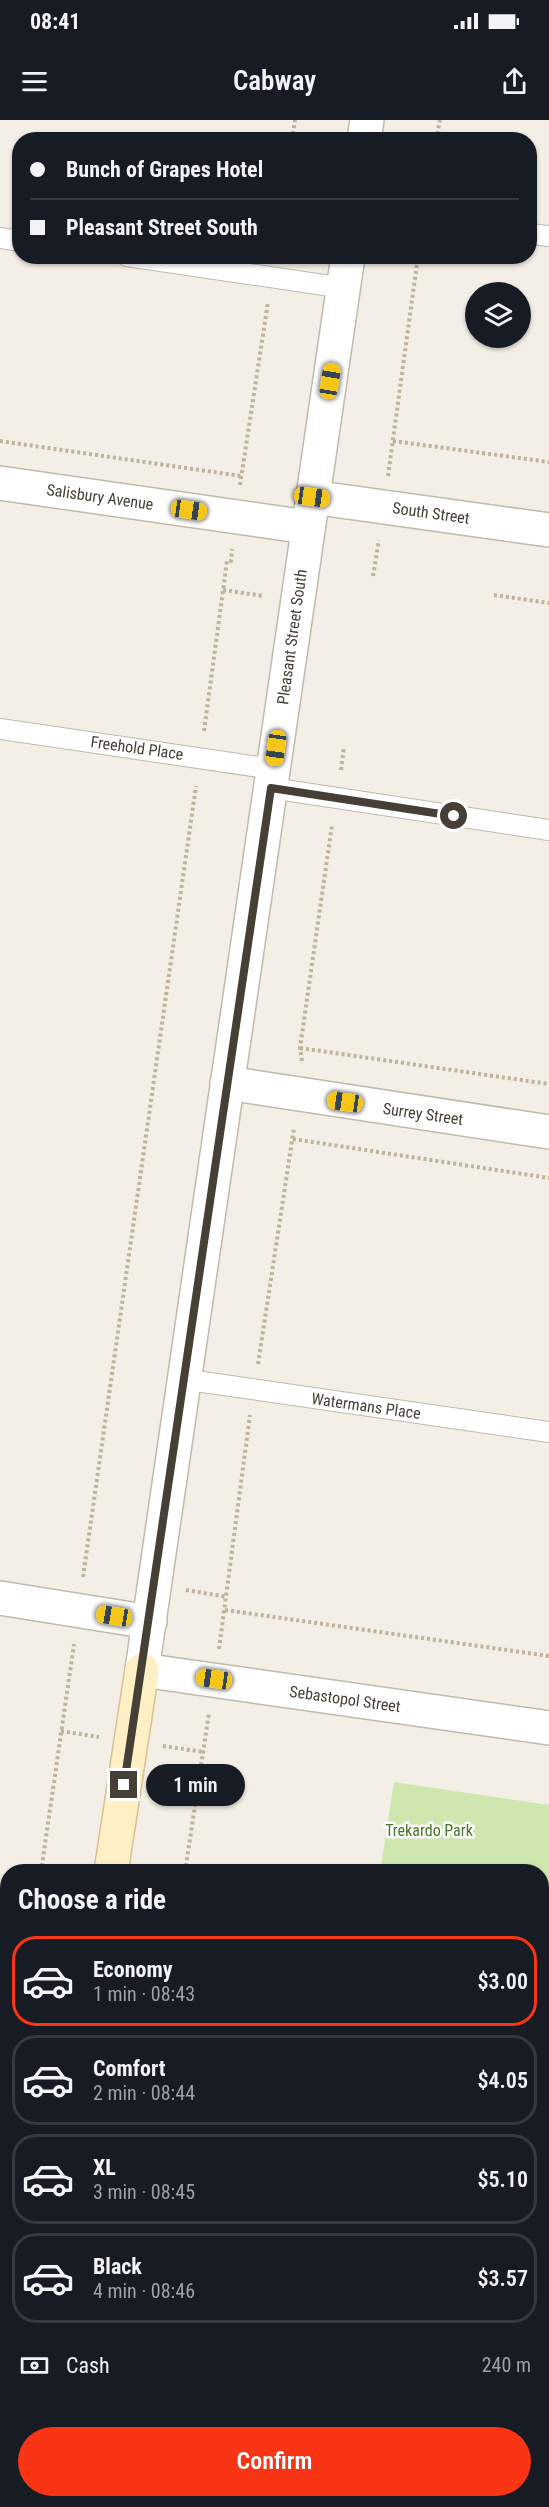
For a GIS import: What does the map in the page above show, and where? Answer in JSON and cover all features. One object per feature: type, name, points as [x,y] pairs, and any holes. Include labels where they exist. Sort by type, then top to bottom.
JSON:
[{"type":"main road","name":"Pleasant Street South","points":[[112,1864],[142,1670]]},
{"type":"street","name":"Pleasant Street South","points":[[142,1670],[182,1379],[346,272]]},
{"type":"street","name":"Salisbury Avenue","points":[[1,489],[310,512]]},
{"type":"street","name":"South Street","points":[[310,512],[549,530]]},
{"type":"street","name":"Surrey Street","points":[[227,1083],[549,1132]]},
{"type":"street","points":[[0,1598],[150,1622]]},
{"type":"street","name":"Sebastopol Street","points":[[142,1670],[549,1728]]},
{"type":"lane","points":[[180,264],[272,278],[346,272]]},
{"type":"lane","name":"Freehold Place","points":[[0,729],[272,779],[336,798],[549,830]]},
{"type":"lane","name":"Watermans Place","points":[[182,1379],[549,1432]]},
{"type":"path","points":[[417,264],[393,441],[549,462]]},
{"type":"path","points":[[0,441],[243,477],[272,278]]},
{"type":"path","points":[[223,590],[297,600]]},
{"type":"path","points":[[494,595],[549,603]]},
{"type":"path","points":[[344,747],[300,1048],[549,1084]]},
{"type":"path","points":[[42,1864],[152,1081]]},
{"type":"path","points":[[293,1139],[549,1178]]},
{"type":"path","points":[[186,1864],[225,1610],[549,1656]]},
{"type":"green space","name":"Trekardo Park","points":[[394,1782],[549,1805],[549,1864],[381,1864]]},
{"type":"route","points":[[124,1785],[156,1585],[182,1379],[271,788],[454,816]]}]
